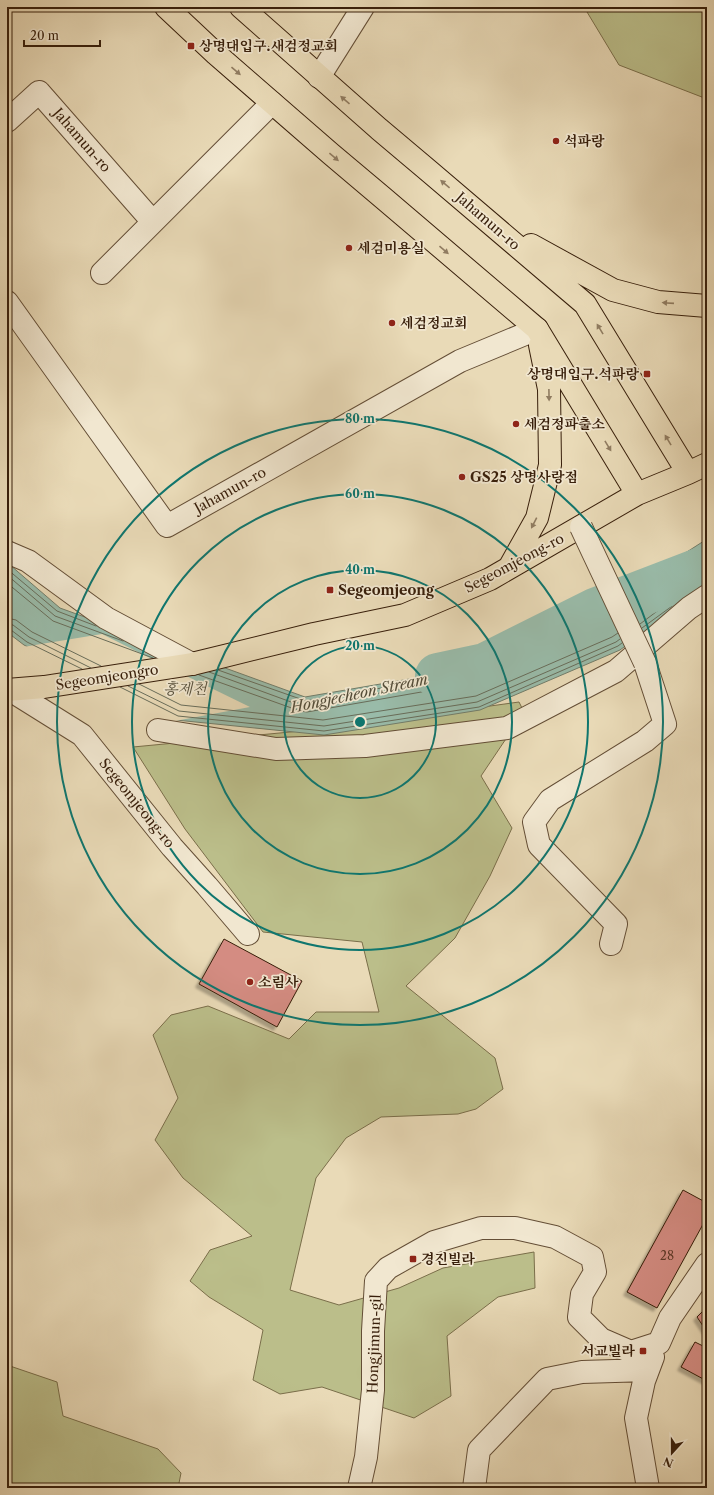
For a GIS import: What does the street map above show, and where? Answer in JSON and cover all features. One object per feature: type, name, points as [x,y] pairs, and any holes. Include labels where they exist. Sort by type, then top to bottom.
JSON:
[{"type":"main road","points":[[166,7],[330,154],[537,329],[637,494]]},
{"type":"main road","name":"Jahamun-ro","points":[[241,7],[379,129],[586,304],[688,473]]},
{"type":"main road","points":[[490,222],[613,290],[658,302],[707,306]]},
{"type":"main road","points":[[509,568],[537,518],[550,465],[549,388],[537,329]]},
{"type":"main road","name":"Segeomjeong-ro","points":[[170,668],[314,634],[405,615],[490,579],[637,494],[707,464]]},
{"type":"main road","name":"Segeomjeongro","points":[[44,687],[170,668]]},
{"type":"main road","name":"Segeomjeong-ro","points":[[9,690],[44,687]]},
{"type":"street","points":[[319,76],[362,7]]},
{"type":"street","name":"Jahamun-ro","points":[[7,121],[39,92],[153,222]]},
{"type":"street","points":[[102,273],[272,103]]},
{"type":"street","name":"Jahamun-ro","points":[[7,302],[167,526],[460,360],[537,329]]},
{"type":"street","points":[[581,527],[645,663],[665,724],[645,741],[550,800],[534,822],[539,845],[616,924],[611,944]]},
{"type":"street","points":[[7,552],[28,561],[106,618],[192,664]]},
{"type":"street","points":[[158,730],[276,749],[365,746],[507,728],[616,671],[689,608],[707,596]]},
{"type":"street","name":"Segeomjeong-ro","points":[[9,690],[82,735],[172,847],[208,886],[248,934]]},
{"type":"street","name":"Hongjimun-gil","points":[[359,1488],[366,1457],[373,1390],[373,1331],[376,1281],[388,1268],[434,1242],[481,1228],[514,1228],[555,1237],[592,1257],[595,1272],[582,1294],[579,1317],[601,1339],[631,1352],[659,1343]]},
{"type":"street","points":[[648,1488],[636,1418],[644,1381],[670,1318],[707,1264]]},
{"type":"street","points":[[474,1488],[479,1450],[547,1379],[582,1372],[648,1370]]},
{"type":"green space","points":[[584,7],[707,7],[707,99],[619,65]]},
{"type":"green space","points":[[519,702],[524,712],[481,776],[512,828],[490,876],[455,938],[406,986],[495,1058],[503,1089],[476,1109],[458,1114],[381,1117],[346,1138],[316,1178],[290,1290],[339,1305],[399,1288],[443,1268],[534,1252],[535,1288],[498,1297],[447,1336],[451,1396],[414,1418],[322,1387],[280,1394],[253,1380],[263,1330],[209,1297],[190,1281],[210,1250],[252,1236],[183,1178],[155,1140],[178,1098],[153,1035],[171,1015],[208,1006],[289,1039],[316,1012],[379,1012],[362,942],[263,932],[185,829],[133,747],[332,728]]},
{"type":"green space","points":[[7,1365],[57,1382],[63,1416],[158,1449],[181,1473],[178,1488],[7,1488]]},
{"type":"water","name":"홍제천","points":[[707,539],[707,585],[620,650],[480,710],[324,735],[176,720],[24,645],[7,632],[7,564],[60,608],[305,697],[485,666],[595,611]]},
{"type":"pier","points":[[102,634],[250,707],[175,721],[23,647]]},
{"type":"building","name":"소림사","points":[[224,939],[302,981],[277,1027],[199,984]]},
{"type":"building","points":[[683,1190],[707,1203],[707,1217],[657,1308],[627,1292]]},
{"type":"building","points":[[707,1307],[707,1332],[697,1317]]},
{"type":"building","points":[[695,1342],[707,1348],[707,1381],[681,1367]]},
{"type":"waterway","name":"Hongjecheon Stream","points":[[438,676],[485,666],[595,611],[707,568]]},
{"type":"place","name":"상명대입구.새검정교회","points":[[191,46]]},
{"type":"place","name":"석파랑","points":[[556,141]]},
{"type":"place","name":"세검미용실","points":[[349,248]]},
{"type":"place","name":"세검정교회","points":[[392,323]]},
{"type":"place","name":"상명대입구.석파랑","points":[[647,374]]},
{"type":"place","name":"세검정파출소","points":[[516,424]]},
{"type":"place","name":"GS25 상명사랑점","points":[[462,477]]},
{"type":"place","name":"Segeomjeong","points":[[330,590]]},
{"type":"place","name":"소림사","points":[[250,982]]},
{"type":"place","name":"경진빌라","points":[[413,1259]]},
{"type":"place","name":"서교빌라","points":[[643,1351]]}]
